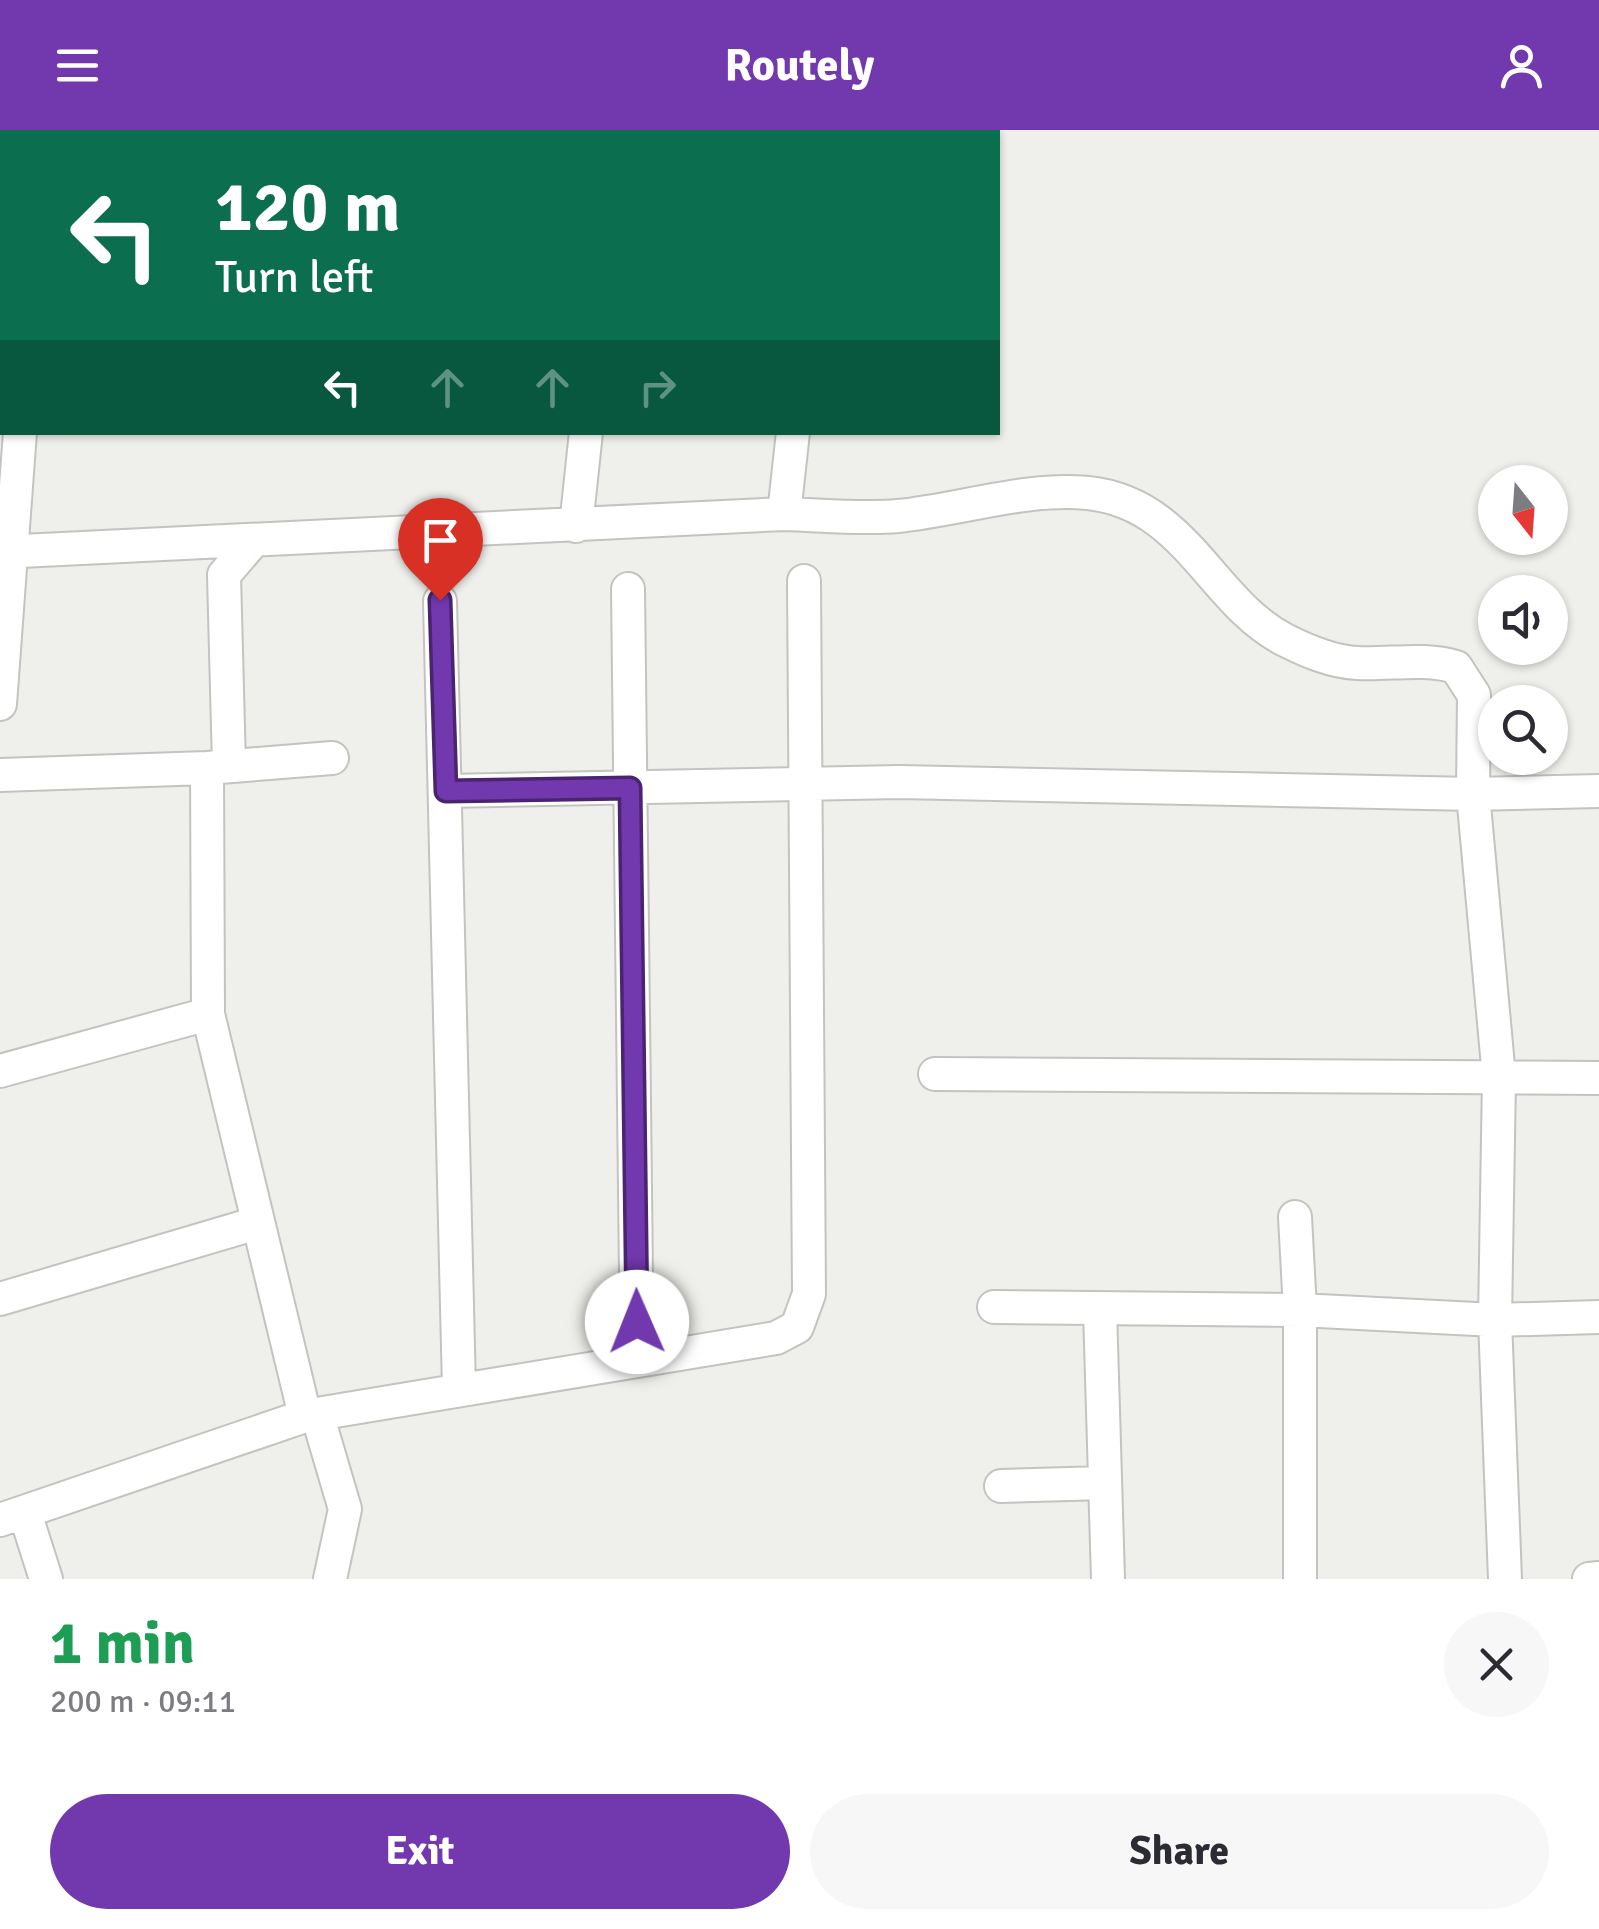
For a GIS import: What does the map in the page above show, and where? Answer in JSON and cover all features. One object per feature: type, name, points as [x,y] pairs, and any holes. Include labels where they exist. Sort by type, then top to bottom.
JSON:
[{"type":"street","points":[[0,704],[6,552],[20,435]]},
{"type":"street","points":[[576,526],[586,435]]},
{"type":"street","points":[[784,514],[794,435]]},
{"type":"street","points":[[6,552],[784,514],[896,516],[1021,497],[1088,493],[1138,506],[1193,550],[1262,625],[1284,639],[1320,655],[1354,663],[1440,662],[1456,667],[1474,694],[1473,794],[1499,1077],[1495,1320],[1505,1579]]},
{"type":"street","points":[[254,540],[224,575],[208,1014],[257,1223],[311,1415],[345,1510],[330,1579]]},
{"type":"street","points":[[46,1579],[13,1516],[311,1415],[776,1338],[798,1327],[810,1294],[804,581]]},
{"type":"street","points":[[628,589],[637,1360]]},
{"type":"street","points":[[440,600],[459,1389]]},
{"type":"street","points":[[0,775],[218,767],[332,758]]},
{"type":"street","points":[[446,791],[806,783],[1473,794],[1599,791]]},
{"type":"street","points":[[0,1071],[208,1014]]},
{"type":"street","points":[[934,1074],[1599,1078]]},
{"type":"street","points":[[1295,1218],[1300,1310],[1300,1579]]},
{"type":"street","points":[[0,1299],[257,1223]]},
{"type":"street","points":[[994,1307],[1300,1310],[1495,1320],[1599,1317]]},
{"type":"street","points":[[1100,1310],[1108,1579]]},
{"type":"street","points":[[1001,1486],[1106,1483]]},
{"type":"street","points":[[1589,1579],[1599,1578]]},
{"type":"route","points":[[440,600],[446,791],[630,788],[637,1322]]}]
